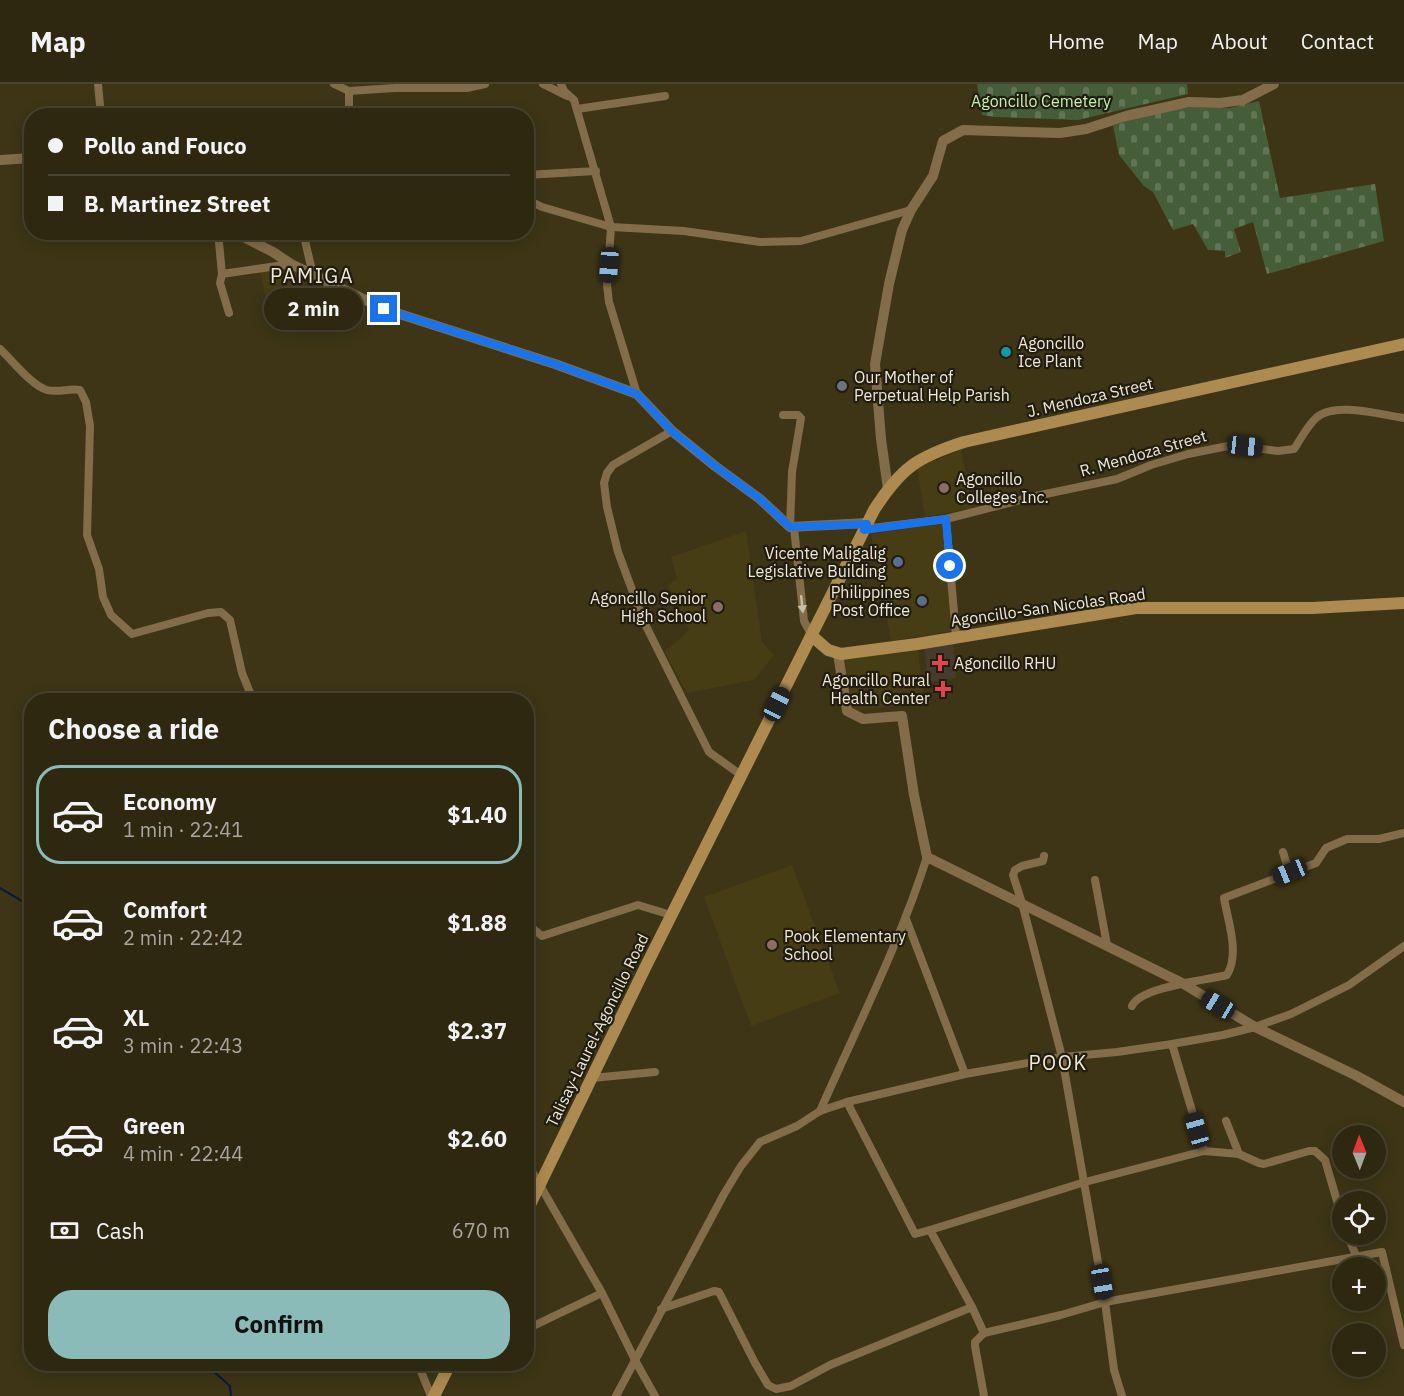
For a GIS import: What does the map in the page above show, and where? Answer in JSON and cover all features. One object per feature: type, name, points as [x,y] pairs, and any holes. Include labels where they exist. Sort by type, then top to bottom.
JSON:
[{"type":"main road","name":"J. Mendoza Street","points":[[699,861],[866,526],[888,489],[911,465],[933,452],[964,442],[1404,344]]},
{"type":"main road","name":"Agoncillo-San Nicolas Road","points":[[838,654],[917,644],[1136,608],[1312,608],[1404,603]]},
{"type":"main road","points":[[812,636],[828,650],[838,654]]},
{"type":"main road","name":"Talisay-Laurel-Agoncillo Road","points":[[534,1198],[699,861]]},
{"type":"main road","points":[[432,1396],[446,1371]]},
{"type":"street","points":[[98,84],[100,108]]},
{"type":"street","points":[[334,84],[349,91],[395,88],[467,88],[485,84]]},
{"type":"street","points":[[543,84],[576,105],[665,96]]},
{"type":"street","points":[[561,84],[576,105],[611,227],[607,285],[609,302],[637,394],[672,431],[760,499],[792,527]]},
{"type":"street","points":[[888,489],[875,364],[902,230],[911,210],[933,176],[942,141],[963,130],[1060,133],[1086,129],[1126,116],[1189,102],[1220,103],[1243,100],[1274,84]]},
{"type":"street","points":[[349,91],[349,108]]},
{"type":"street","points":[[0,160],[24,158]]},
{"type":"street","points":[[534,175],[596,171]]},
{"type":"street","points":[[534,203],[611,227],[684,231],[760,242],[801,241],[911,210]]},
{"type":"street","points":[[219,240],[222,274],[220,284],[229,313]]},
{"type":"street","points":[[250,240],[291,264],[384,309],[555,364],[637,394]]},
{"type":"street","points":[[305,240],[313,275]]},
{"type":"street","points":[[222,274],[291,264]]},
{"type":"street","points":[[0,349],[45,390],[70,388],[80,390],[86,402],[90,426],[87,535],[99,569],[103,597],[111,615],[132,634],[208,613],[221,612],[230,620],[242,673],[250,693]]},
{"type":"street","name":"R. Mendoza Street","points":[[792,527],[866,526],[946,519],[1036,496],[1117,479],[1151,465],[1188,454],[1233,445],[1278,451],[1294,449],[1316,418],[1330,410],[1347,410],[1404,418]]},
{"type":"street","points":[[783,415],[801,417],[792,471],[792,527],[804,621],[812,636]]},
{"type":"street","points":[[672,431],[613,465],[604,483],[607,507],[618,552],[644,622],[693,723],[709,752],[741,775]]},
{"type":"street","points":[[946,519],[956,636]]},
{"type":"street","points":[[820,1111],[906,919],[927,857],[914,795],[902,716],[863,719],[847,711],[838,654]]},
{"type":"street","points":[[1132,1006],[1137,998],[1182,982],[1227,975],[1232,966],[1233,954],[1224,898],[1316,863],[1326,849],[1347,839],[1379,839],[1404,833]]},
{"type":"street","points":[[1283,852],[1290,872]]},
{"type":"street","points":[[1044,856],[1043,861],[1022,866],[1014,870],[1013,875],[1062,1057],[1105,1302],[1114,1370],[1122,1396]]},
{"type":"street","points":[[927,857],[1182,982],[1255,1027],[1355,1075],[1404,1102]]},
{"type":"street","points":[[1095,880],[1107,945]]},
{"type":"street","points":[[534,930],[542,936],[638,905],[672,915]]},
{"type":"street","points":[[906,919],[965,1074]]},
{"type":"street","points":[[616,1396],[724,1194],[760,1142],[797,1126],[820,1111],[847,1102],[965,1074],[1062,1057],[1172,1044],[1255,1027],[1291,1014],[1349,985],[1404,946]]},
{"type":"street","points":[[1172,1044],[1204,1151]]},
{"type":"street","points":[[592,1078],[655,1072]]},
{"type":"street","points":[[847,1102],[915,1234],[1085,1182],[1204,1151],[1239,1154],[1264,1164],[1309,1151],[1319,1154],[1325,1160],[1334,1191]]},
{"type":"street","points":[[1226,1121],[1239,1154]]},
{"type":"street","points":[[534,1175],[602,1293],[655,1396]]},
{"type":"street","points":[[930,1230],[984,1333]]},
{"type":"street","points":[[1361,1257],[1382,1252],[1383,1257]]},
{"type":"street","points":[[984,1396],[975,1342],[984,1333],[1062,1315],[1105,1302],[1332,1262]]},
{"type":"street","points":[[1386,1266],[1404,1345]]},
{"type":"street","points":[[662,1309],[714,1291],[719,1292],[754,1363],[768,1385],[776,1389],[791,1386],[830,1365],[972,1307]]},
{"type":"street","points":[[534,1326],[602,1293]]},
{"type":"street","points":[[421,1371],[432,1396]]},
{"type":"shaded area","points":[[291,266],[304,276],[306,302],[268,309],[260,271]]},
{"type":"shaded area","name":"Agoncillo Colleges Inc.","points":[[961,450],[973,508],[925,517],[917,468]]},
{"type":"shaded area","points":[[945,523],[952,631],[891,641],[871,534]]},
{"type":"shaded area","name":"Agoncillo Senior High School","points":[[746,531],[762,642],[774,655],[754,680],[687,693],[665,652],[689,630],[668,585],[677,579],[671,557]]},
{"type":"shaded area","name":"Agoncillo RHU","points":[[953,642],[956,678],[928,682],[924,648]]},
{"type":"shaded area","points":[[918,648],[924,703],[850,711],[842,658]]},
{"type":"shaded area","name":"Pook Elementary School","points":[[792,865],[840,993],[751,1026],[704,897]]},
{"type":"green space","name":"Agoncillo Cemetery","points":[[977,84],[1187,84],[1188,94],[1078,120],[995,117],[982,115]]},
{"type":"green space","points":[[1259,101],[1280,198],[1375,184],[1384,241],[1267,274],[1253,222],[1234,229],[1241,252],[1225,258],[1225,251],[1208,250],[1193,224],[1173,230],[1153,192],[1144,186],[1119,155],[1113,126],[1138,117],[1192,107],[1230,108]]},
{"type":"waterway","points":[[0,888],[24,902]]},
{"type":"waterway","points":[[213,1371],[230,1386],[231,1396]]},
{"type":"place","name":"Agoncillo Ice Plant","points":[[1006,352]]},
{"type":"place","name":"Our Mother of Perpetual Help Parish","points":[[842,386]]},
{"type":"place","name":"Agoncillo Colleges Inc.","points":[[944,488]]},
{"type":"place","name":"Vicente Maligalig Legislative Building","points":[[898,562]]},
{"type":"place","name":"Philippines Post Office","points":[[922,601]]},
{"type":"place","name":"Agoncillo Senior High School","points":[[718,607]]},
{"type":"place","name":"Agoncillo RHU","points":[[940,663]]},
{"type":"place","name":"Agoncillo Rural Health Center","points":[[943,689]]},
{"type":"place","name":"Pook Elementary School","points":[[772,945]]},
{"type":"district","name":"PAMIGA","points":[[312,275]]},
{"type":"district","name":"POOK","points":[[1058,1062]]},
{"type":"route","points":[[384,309],[555,364],[637,394],[672,431],[760,499],[790,527],[867,524],[864,530],[946,519],[950,566]]}]
